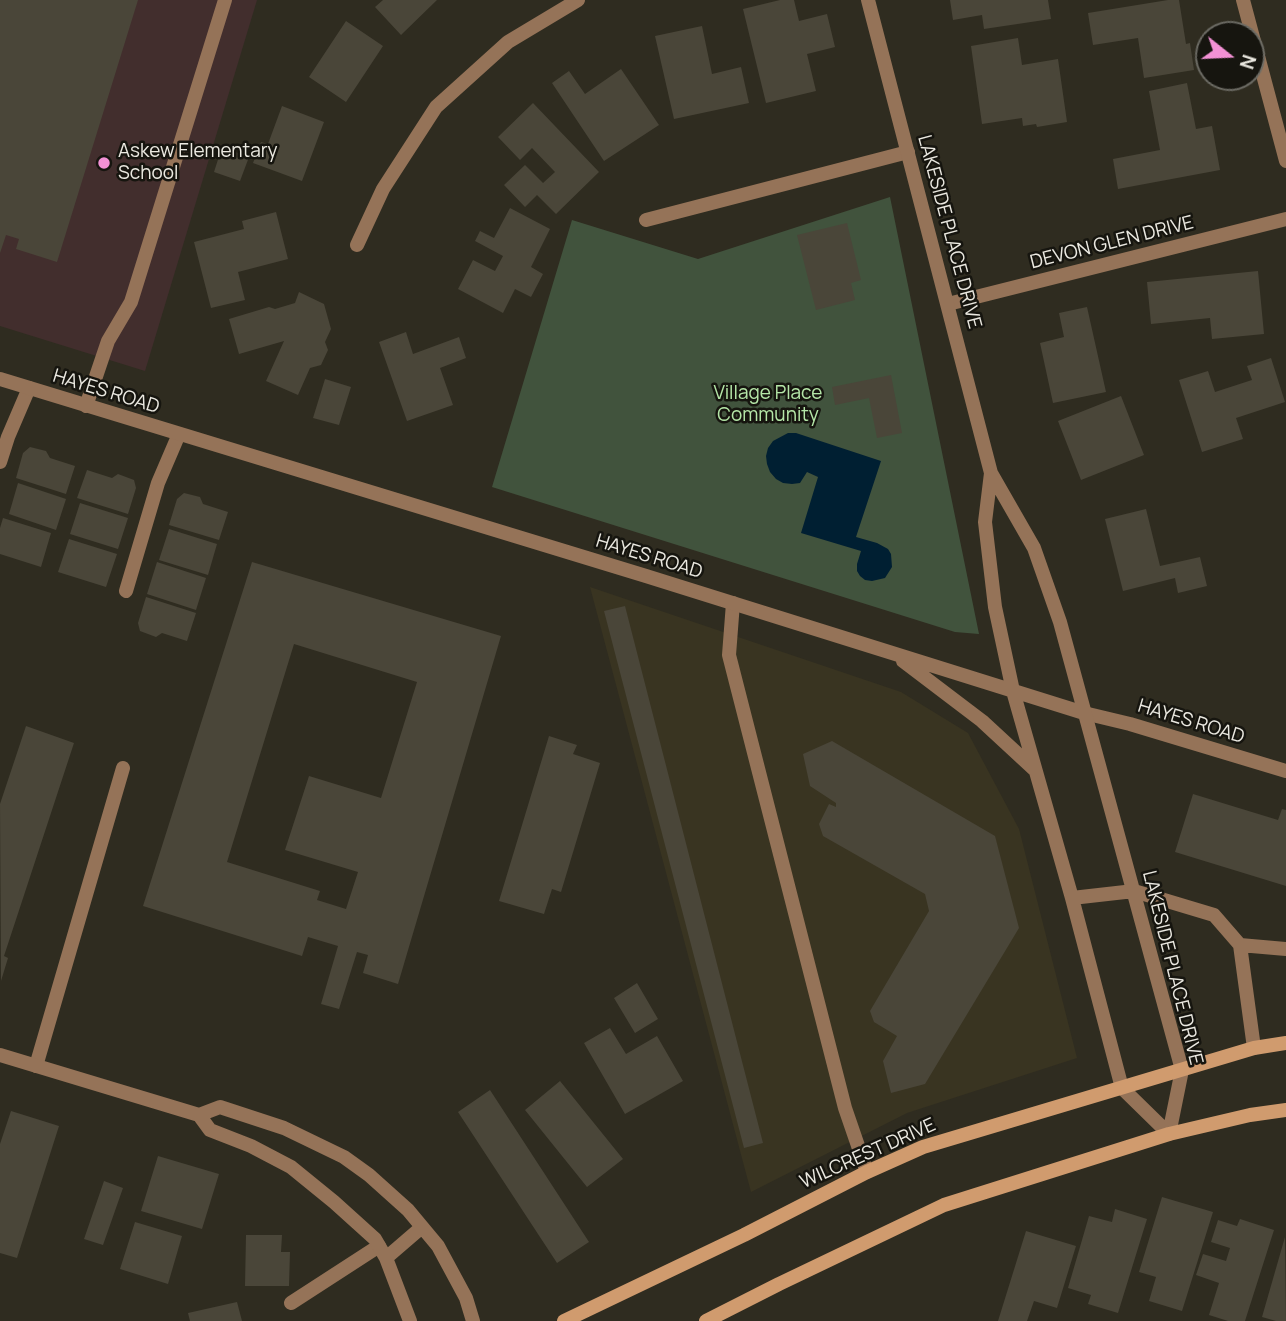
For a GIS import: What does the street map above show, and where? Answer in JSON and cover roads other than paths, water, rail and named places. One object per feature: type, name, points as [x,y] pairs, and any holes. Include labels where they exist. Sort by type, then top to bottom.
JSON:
[{"type":"main road","name":"WILCREST DRIVE","points":[[564,1321],[923,1147],[1254,1048],[1286,1043]]},
{"type":"main road","points":[[706,1321],[944,1205],[1170,1134],[1250,1115],[1286,1110]]},
{"type":"street","points":[[86,405],[108,341],[131,302],[225,0]]},
{"type":"street","points":[[357,245],[383,189],[436,107],[508,42],[578,0]]},
{"type":"street","name":"LAKESIDE PLACE DRIVE","points":[[868,0],[991,473],[1034,548],[1060,622],[1182,1070],[1170,1134]]},
{"type":"street","points":[[1243,0],[1286,161]]},
{"type":"street","points":[[646,220],[908,152]]},
{"type":"street","name":"DEVON GLEN DRIVE","points":[[948,304],[1286,219]]},
{"type":"street","name":"HAYES ROAD","points":[[0,379],[1084,713],[1130,724],[1286,771]]},
{"type":"street","points":[[0,462],[29,388]]},
{"type":"street","points":[[125,591],[158,483],[179,434]]},
{"type":"street","name":"LAKESIDE PLACE DRIVE","points":[[991,473],[985,522],[995,607],[1013,691],[1122,1088]]},
{"type":"street","points":[[733,603],[729,655],[845,1108],[867,1172]]},
{"type":"street","points":[[890,652],[982,721],[1036,771]]},
{"type":"street","points":[[36,1066],[123,768]]},
{"type":"street","points":[[1072,898],[1134,891],[1214,915],[1240,945],[1254,1048]]},
{"type":"street","points":[[1240,945],[1286,949]]},
{"type":"street","points":[[0,1055],[199,1115],[210,1130],[251,1146],[291,1167],[375,1239],[410,1321]]},
{"type":"street","points":[[1122,1088],[1170,1134]]},
{"type":"street","points":[[199,1115],[220,1107],[284,1128],[344,1157],[369,1175],[408,1210],[438,1245],[466,1298],[473,1321]]},
{"type":"street","points":[[291,1303],[422,1227]]},
{"type":"water","points":[[788,433],[796,433],[881,461],[856,537],[888,549],[892,567],[885,578],[872,581],[860,576],[857,564],[861,551],[801,533],[818,477],[807,472],[800,483],[783,483],[770,472],[767,464],[768,448],[773,441]]},
{"type":"place","name":"Askew Elementary School","points":[[104,163]]},
{"type":"park label","name":"Village Place Community","points":[[768,405]]}]
